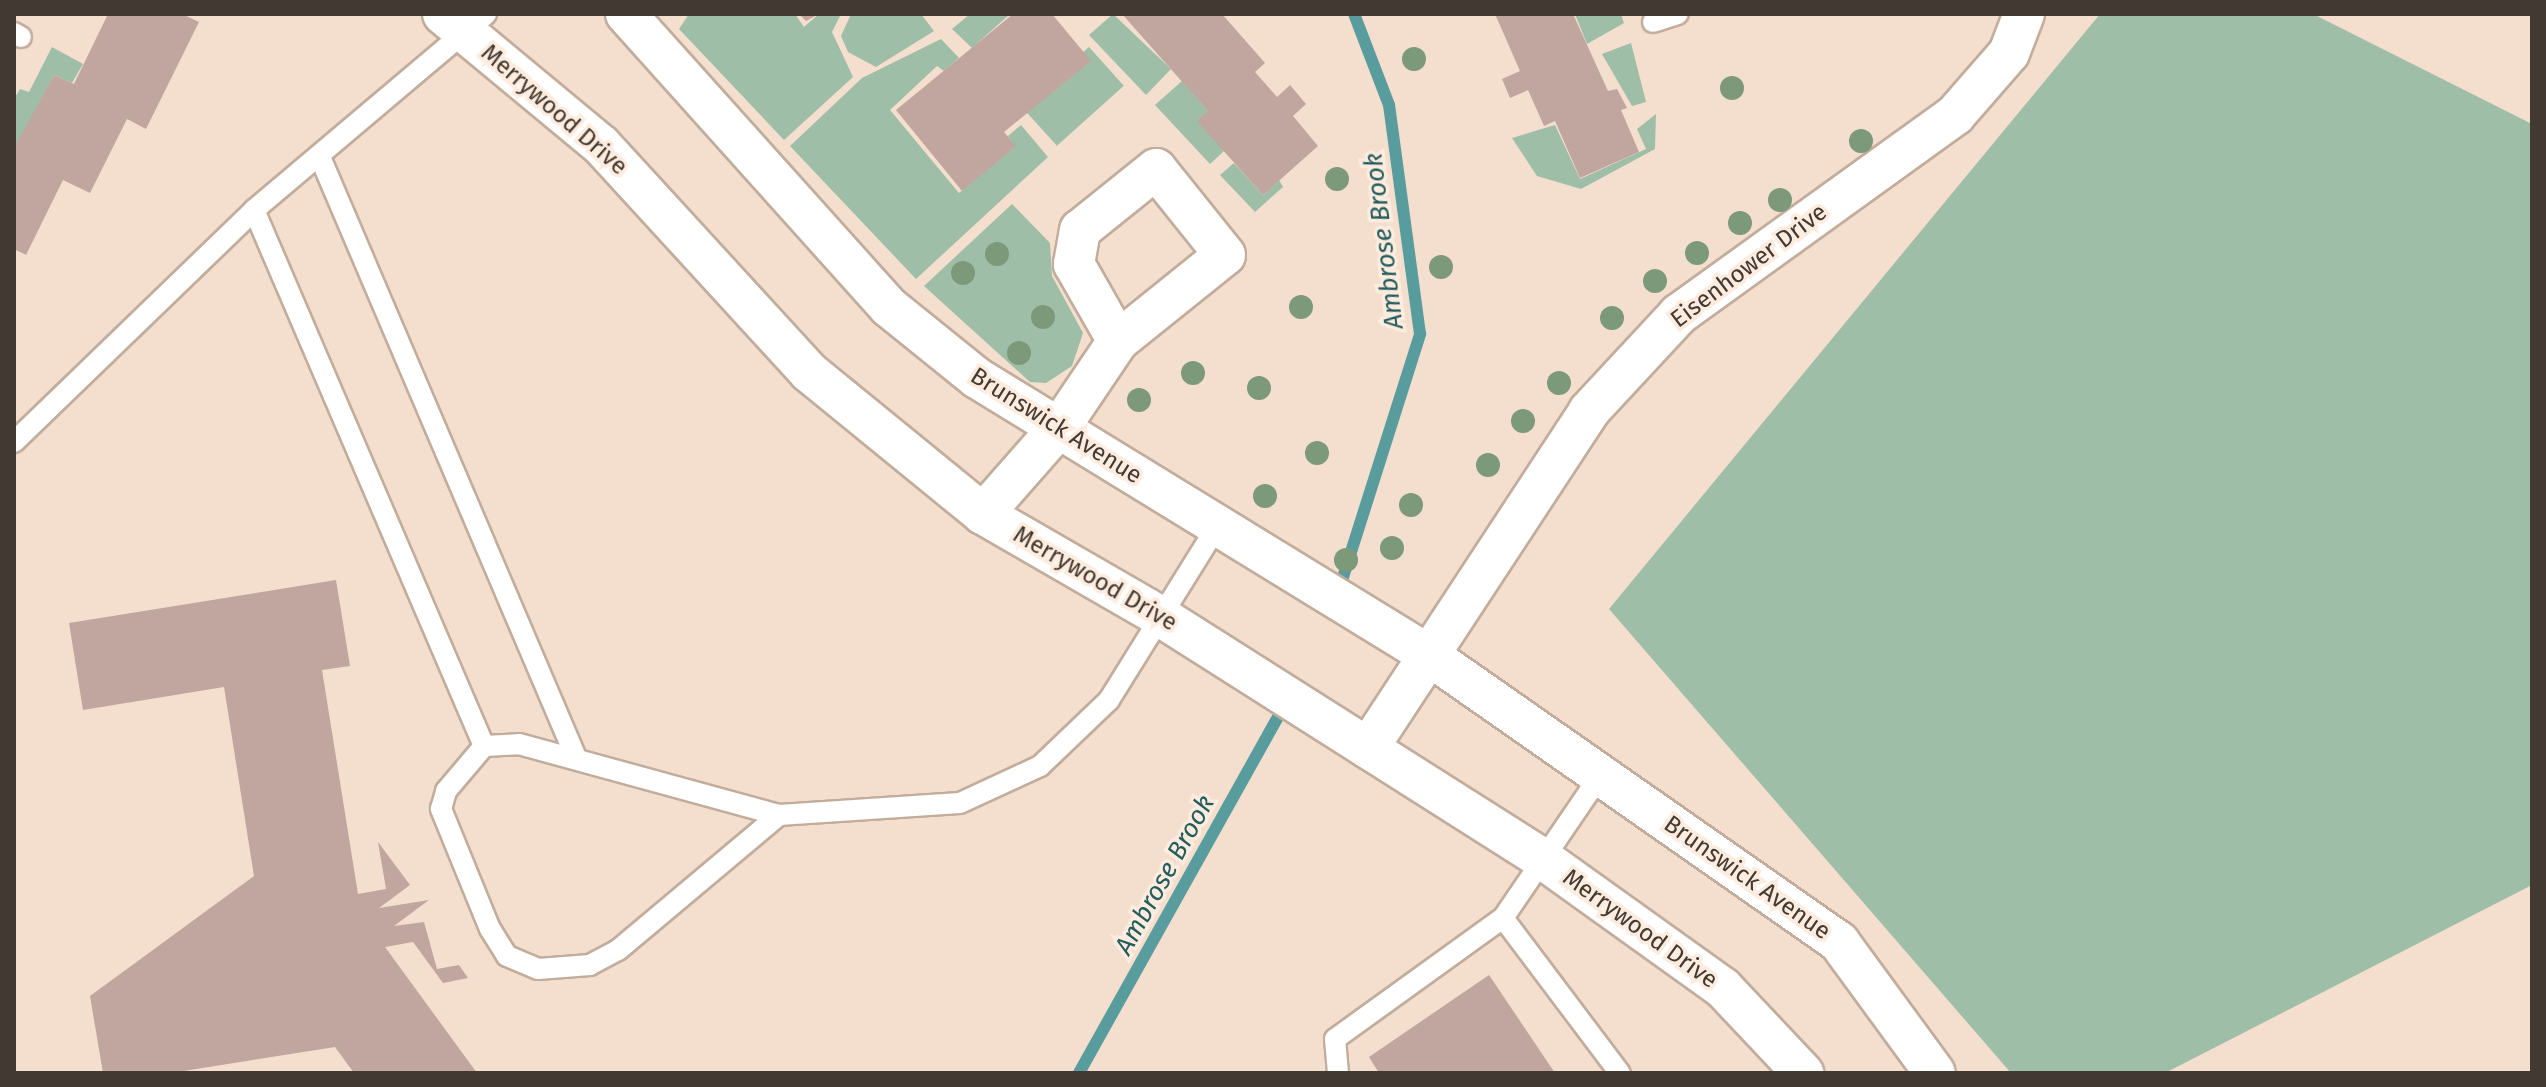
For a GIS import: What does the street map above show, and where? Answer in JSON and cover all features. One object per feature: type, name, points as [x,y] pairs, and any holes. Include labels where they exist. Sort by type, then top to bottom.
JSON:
[{"type":"street","name":"Brunswick Avenue","points":[[626,14],[889,307],[977,378],[1062,424],[1215,530],[1427,654],[1839,942],[1935,1073]]},
{"type":"street","name":"Eisenhower Drive","points":[[1368,748],[1589,411],[1679,314],[1955,115],[2009,53],[2024,14]]},
{"type":"street","name":"Merrywood Drive","points":[[466,21],[601,145],[809,372],[983,514],[1163,618],[1540,857],[1723,988],[1803,1073]]},
{"type":"street","points":[[983,514],[1062,424],[1118,341]]},
{"type":"lane","points":[[1653,22],[1678,14]]},
{"type":"lane","points":[[14,442],[254,210],[320,157],[466,21]]},
{"type":"lane","points":[[320,157],[575,755]]},
{"type":"lane","points":[[254,210],[484,746]]},
{"type":"lane","points":[[779,815],[618,950],[590,965],[538,969],[507,956],[490,929],[441,809],[446,791],[484,746],[519,744],[575,755],[779,815],[960,803],[1040,766],[1109,700],[1163,618],[1215,530]]},
{"type":"lane","points":[[1338,1073],[1335,1039],[1503,918],[1540,857],[1600,776]]},
{"type":"lane","points":[[1503,918],[1620,1073]]},
{"type":"green space","points":[[689,14],[795,14],[804,27],[819,14],[841,14],[832,32],[853,77],[784,140],[679,29]]},
{"type":"green space","points":[[851,14],[921,14],[934,31],[876,67],[848,52],[841,36]]},
{"type":"green space","points":[[970,14],[1010,14],[972,48],[952,29]]},
{"type":"green space","points":[[1113,14],[1171,69],[1146,95],[1089,35]]},
{"type":"green space","points":[[1575,14],[1621,14],[1624,23],[1587,44]]},
{"type":"green space","points":[[2100,14],[2313,14],[2532,124],[2532,885],[2165,1073],[2011,1073],[1609,609]]},
{"type":"green space","points":[[941,39],[959,58],[944,71],[937,66],[890,110],[959,193],[1015,146],[1008,136],[1021,125],[1048,157],[916,279],[790,146],[862,78]]},
{"type":"green space","points":[[1631,43],[1646,102],[1632,106],[1602,54]]},
{"type":"green space","points":[[52,47],[83,64],[72,83],[54,75],[16,147],[14,99],[20,89],[29,92]]},
{"type":"green space","points":[[1089,47],[1124,86],[1057,146],[1022,107]]},
{"type":"green space","points":[[1182,81],[1208,111],[1224,151],[1210,164],[1155,105]]},
{"type":"green space","points":[[1656,114],[1655,149],[1581,189],[1537,176],[1512,138],[1555,125],[1580,179],[1646,149],[1637,129]]},
{"type":"green space","points":[[1234,163],[1263,195],[1279,180],[1283,187],[1255,212],[1220,175]]},
{"type":"green space","points":[[1012,204],[1050,243],[1052,276],[1083,333],[1072,366],[1046,383],[1030,382],[924,286]]},
{"type":"building","points":[[108,14],[182,14],[199,22],[146,129],[127,119],[90,193],[63,180],[26,255],[14,249],[14,148],[54,75],[74,84]]},
{"type":"building","points":[[799,14],[819,14],[806,21]]},
{"type":"building","points":[[1013,14],[1052,14],[1091,61],[1004,132],[1016,146],[962,191],[896,110]]},
{"type":"building","points":[[1122,14],[1222,14],[1265,63],[1255,72],[1277,97],[1290,85],[1306,104],[1293,116],[1318,146],[1263,195],[1197,121],[1208,111]]},
{"type":"building","points":[[1495,14],[1573,14],[1608,91],[1617,89],[1627,108],[1621,110],[1639,152],[1580,178],[1555,121],[1544,126],[1528,90],[1510,98],[1502,79],[1520,71]]},
{"type":"building","points":[[336,580],[350,666],[322,670],[358,894],[386,889],[378,842],[410,885],[379,908],[429,900],[394,926],[424,922],[437,969],[459,965],[468,978],[443,983],[413,942],[385,947],[477,1073],[354,1073],[335,1047],[171,1073],[103,1073],[90,996],[254,876],[224,687],[83,710],[69,623]]},
{"type":"building","points":[[1489,975],[1555,1073],[1379,1073],[1369,1057]]},
{"type":"waterway","name":"Ambrose Brook","points":[[1338,593],[1420,334],[1389,105],[1354,14]]},
{"type":"waterway","name":"Ambrose Brook","points":[[1079,1073],[1285,704]]}]
